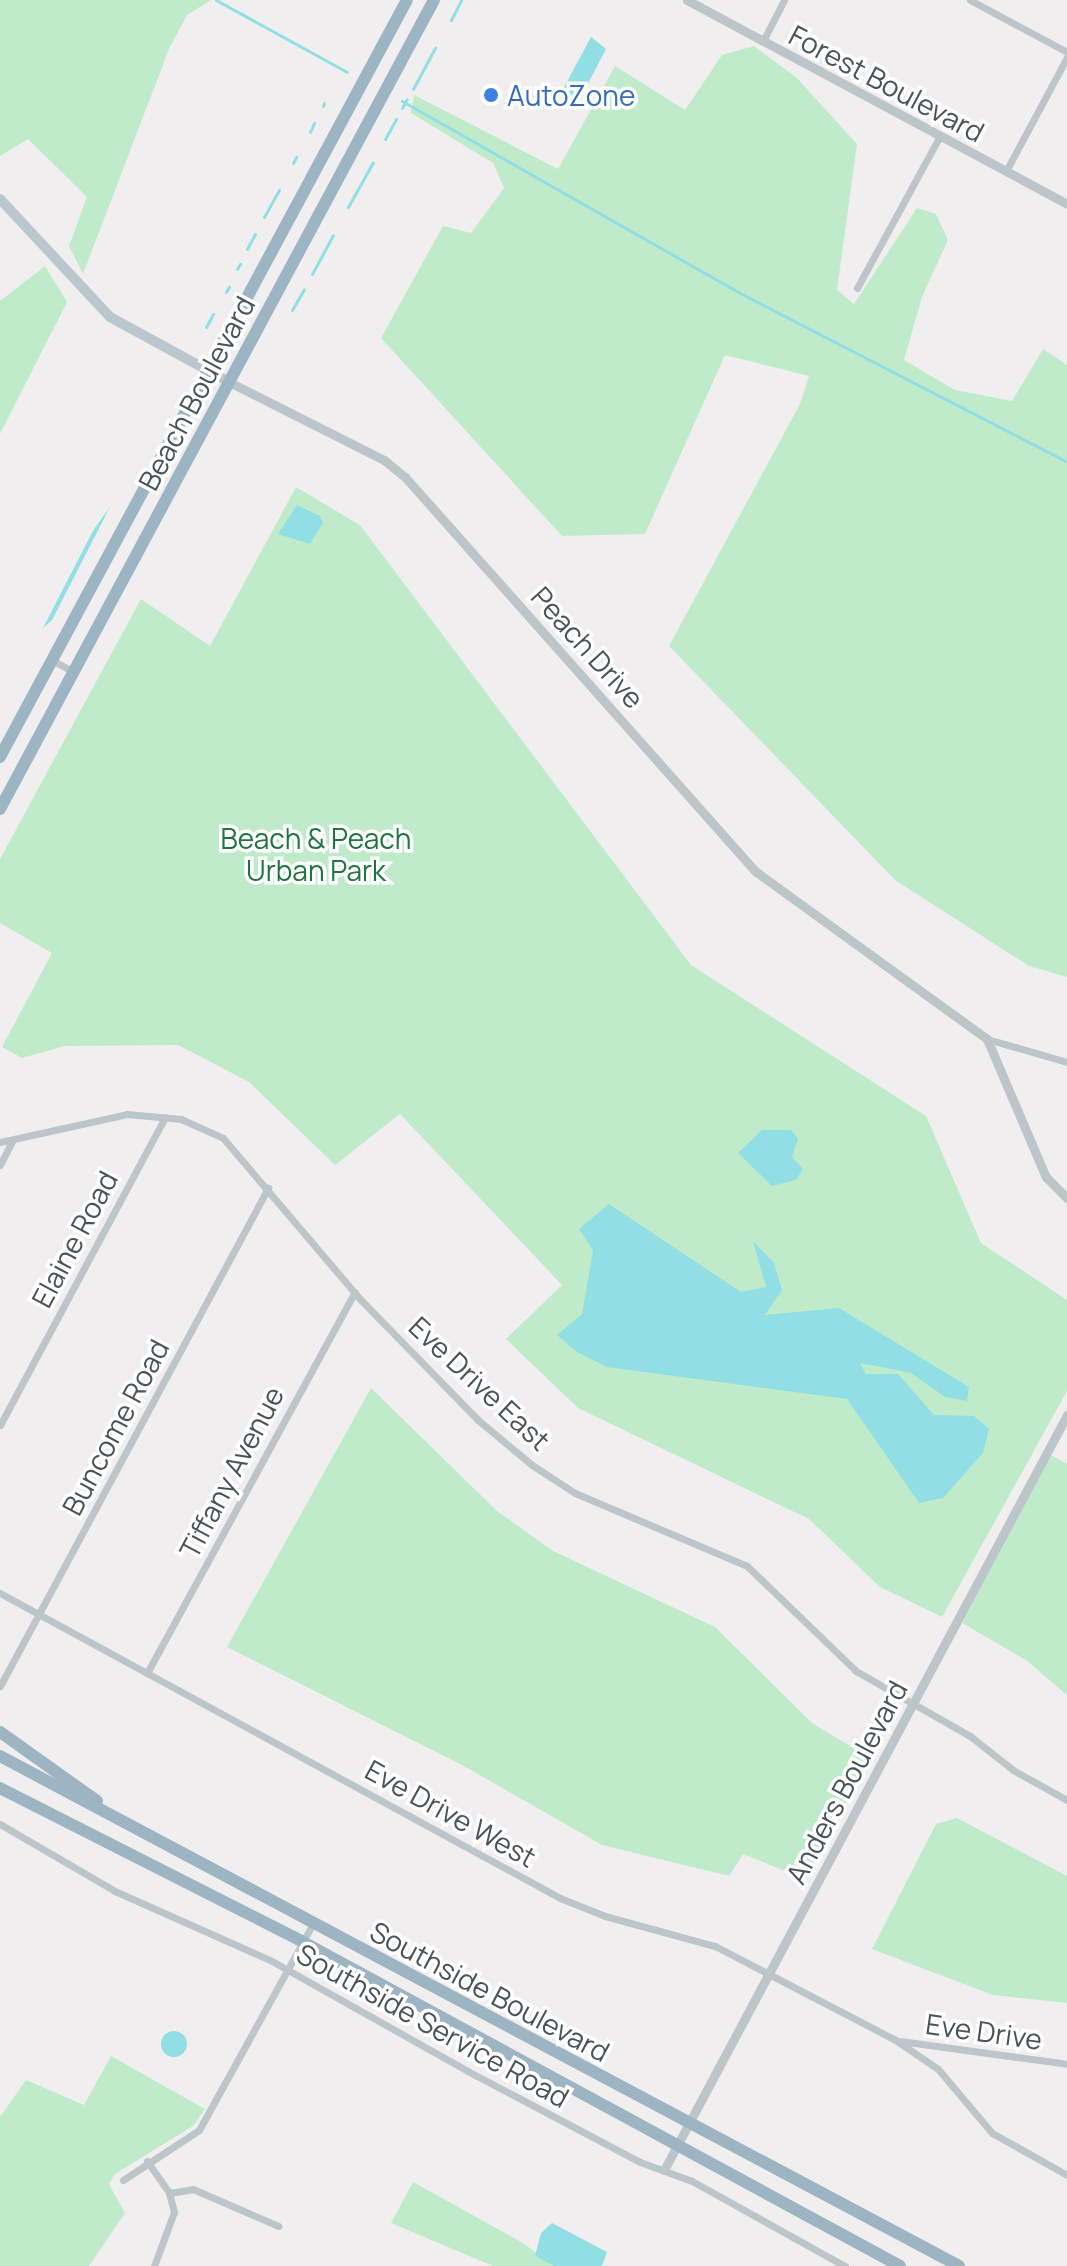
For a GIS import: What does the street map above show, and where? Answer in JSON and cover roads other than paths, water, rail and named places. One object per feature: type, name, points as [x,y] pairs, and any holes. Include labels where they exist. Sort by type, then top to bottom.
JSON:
[{"type":"highway","points":[[0,757],[407,0]]},
{"type":"highway","name":"Beach Boulevard","points":[[0,809],[434,0]]},
{"type":"highway","points":[[0,1732],[142,1833]]},
{"type":"highway","name":"Southside Boulevard","points":[[0,1756],[312,1925],[959,2266]]},
{"type":"highway","name":"Southside Boulevard","points":[[0,1788],[303,1942],[900,2266]]},
{"type":"main road","name":"Peach Drive","points":[[0,199],[110,317],[229,382]]},
{"type":"street","name":"Forest Boulevard","points":[[687,0],[1067,204]]},
{"type":"street","points":[[763,41],[784,0]]},
{"type":"street","points":[[970,0],[1067,54],[1006,171]]},
{"type":"street","points":[[857,288],[940,136]]},
{"type":"street","name":"Peach Drive","points":[[229,382],[384,460],[405,477],[755,871],[987,1039]]},
{"type":"street","points":[[52,660],[74,672]]},
{"type":"street","points":[[987,1039],[1067,1062]]},
{"type":"street","points":[[987,1039],[1046,1177],[1067,1198]]},
{"type":"street","name":"Eve Drive East","points":[[0,1142],[114,1116],[165,1117],[197,1124],[223,1138],[355,1292],[478,1420],[532,1465],[575,1493],[747,1566],[838,1657],[1067,1800]]},
{"type":"street","name":"Elaine Road","points":[[0,1425],[165,1117]]},
{"type":"street","points":[[0,1165],[13,1140]]},
{"type":"street","name":"Buncome Road","points":[[0,1686],[268,1188]]},
{"type":"street","name":"Tiffany Avenue","points":[[147,1673],[355,1292]]},
{"type":"street","name":"Anders Boulevard","points":[[664,2170],[1067,1415]]},
{"type":"street","name":"Eve Drive West","points":[[0,1593],[560,1898],[605,1916],[703,1941],[894,2039]]},
{"type":"street","name":"Southside Service Road","points":[[0,1824],[127,1897],[286,1970],[477,2076],[845,2266]]},
{"type":"street","points":[[123,2180],[147,2161],[199,2130],[312,1925]]},
{"type":"street","points":[[894,2039],[938,2069],[992,2133],[1067,2175]]},
{"type":"street","name":"Eve Drive","points":[[894,2039],[1067,2064]]},
{"type":"street","points":[[147,2161],[169,2193],[172,2222],[154,2266]]},
{"type":"street","points":[[169,2193],[193,2189],[278,2226]]},
{"type":"water","points":[[591,37],[606,49],[578,103],[562,91]]},
{"type":"water","points":[[297,505],[320,516],[323,523],[310,544],[278,534]]},
{"type":"water","points":[[110,507],[52,620],[43,628],[94,529]]},
{"type":"water","points":[[762,1130],[791,1130],[798,1139],[792,1157],[803,1169],[796,1180],[772,1186],[738,1153]]},
{"type":"water","points":[[609,1204],[741,1292],[766,1287],[753,1241],[774,1263],[782,1290],[765,1315],[839,1308],[969,1387],[967,1401],[945,1397],[911,1373],[860,1363],[866,1374],[898,1374],[934,1415],[974,1416],[989,1429],[983,1453],[943,1498],[919,1503],[847,1399],[607,1367],[577,1352],[557,1335],[582,1314],[593,1250],[579,1229]]},
{"type":"water","points":[[174,2031],[184,2034],[187,2044],[184,2054],[174,2057],[164,2054],[161,2044],[164,2034]]},
{"type":"water","points":[[552,2223],[607,2252],[602,2266],[554,2266],[535,2256],[541,2233]]},
{"type":"waterway","points":[[216,0],[347,72]]},
{"type":"waterway","points":[[451,20],[461,0]]},
{"type":"waterway","points":[[413,89],[435,48]]},
{"type":"waterway","points":[[402,108],[407,99]]},
{"type":"waterway","points":[[402,101],[740,293],[1067,462]]},
{"type":"waterway","points":[[385,139],[396,119]]},
{"type":"waterway","points":[[310,132],[314,123]]},
{"type":"waterway","points":[[293,163],[296,157]]},
{"type":"waterway","points":[[348,207],[373,162]]},
{"type":"waterway","points":[[264,217],[279,190]]},
{"type":"waterway","points":[[247,249],[255,234]]},
{"type":"waterway","points":[[312,274],[333,235]]},
{"type":"waterway","points":[[237,269],[240,264]]},
{"type":"waterway","points":[[226,292],[229,287]]},
{"type":"waterway","points":[[292,310],[304,289]]},
{"type":"waterway","points":[[206,327],[213,314]]},
{"type":"place","name":"AutoZone","points":[[491,95]]},
{"type":"park label","name":"Beach & Peach Urban Park","points":[[316,854]]}]
